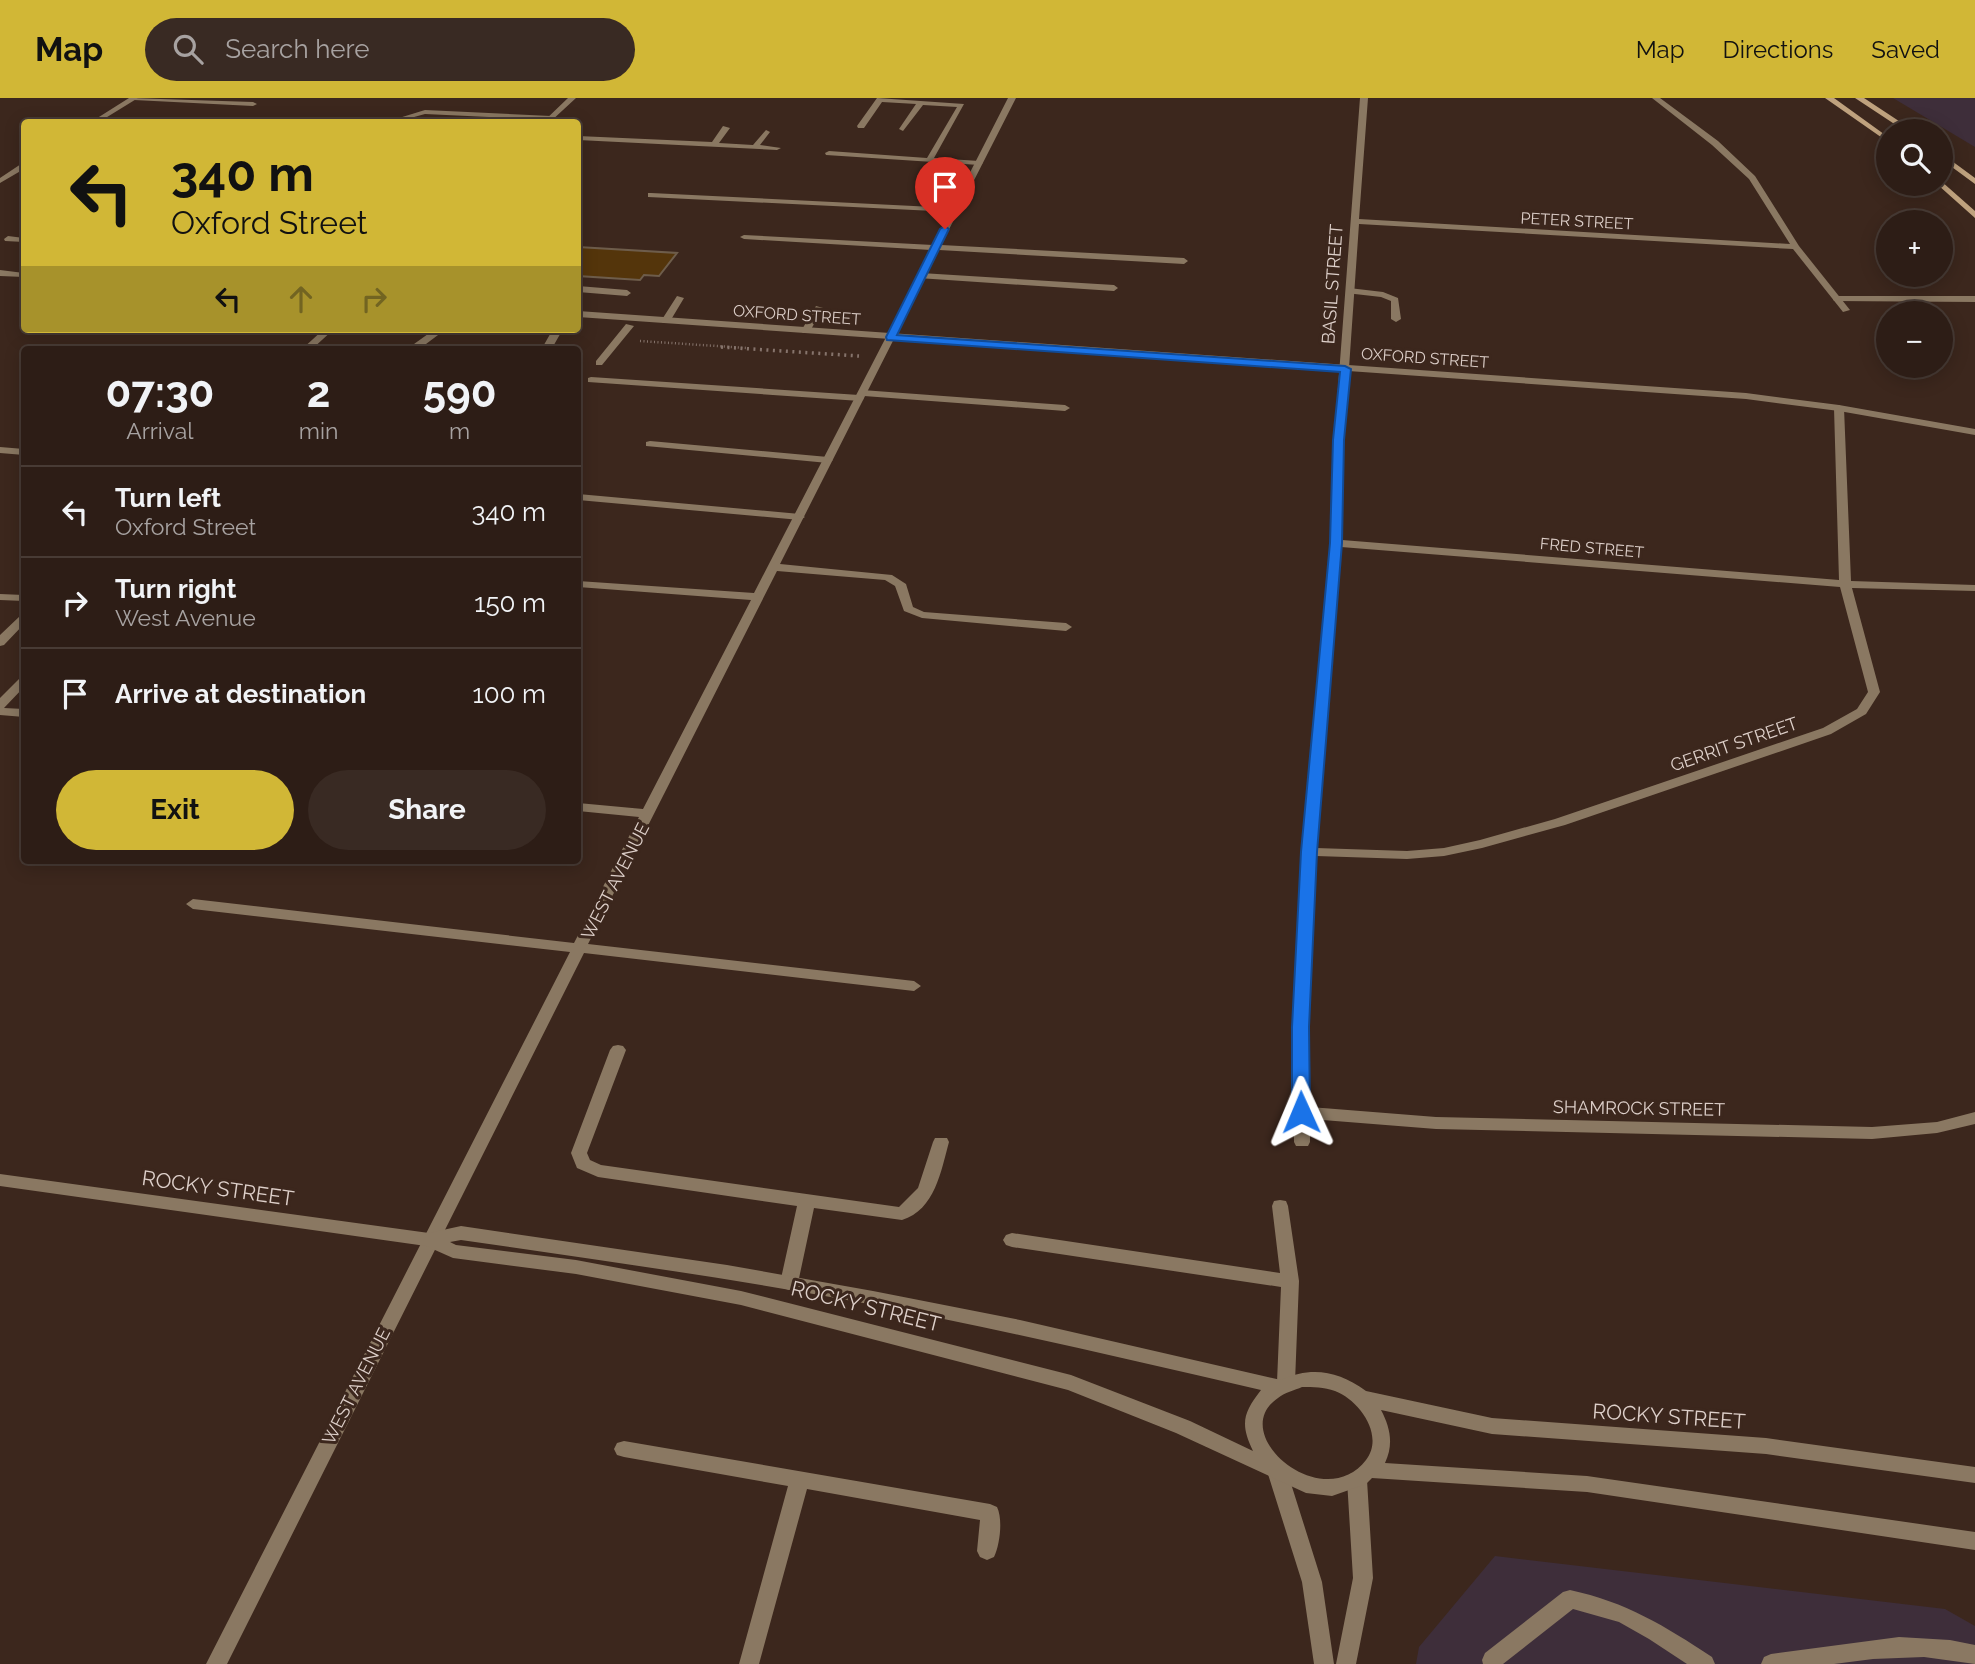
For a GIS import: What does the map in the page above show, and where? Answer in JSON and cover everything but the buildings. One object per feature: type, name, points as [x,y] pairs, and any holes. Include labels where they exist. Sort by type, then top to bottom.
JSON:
[{"type":"main road","points":[[1829,98],[1876,131]]},
{"type":"main road","points":[[1859,98],[1891,119]]},
{"type":"main road","points":[[1953,165],[1975,182]]},
{"type":"main road","points":[[1953,195],[1975,216]]},
{"type":"street","points":[[100,119],[134,98],[253,104]]},
{"type":"street","points":[[550,119],[572,98]]},
{"type":"street","name":"WEST AVENUE","points":[[216,1664],[429,1240],[649,814],[1012,98]]},
{"type":"street","name":"BASIL STREET","points":[[1302,1142],[1301,1027],[1309,852],[1336,543],[1339,440],[1364,98]]},
{"type":"street","points":[[1657,98],[1715,143],[1752,178],[1796,247],[1846,310]]},
{"type":"street","points":[[862,126],[879,100],[961,106],[929,160]]},
{"type":"street","points":[[903,129],[921,102]]},
{"type":"street","points":[[400,119],[425,112],[534,119]]},
{"type":"street","points":[[714,145],[726,128]]},
{"type":"street","points":[[755,147],[766,132]]},
{"type":"street","points":[[581,138],[778,148]]},
{"type":"street","points":[[829,153],[979,163]]},
{"type":"street","points":[[0,181],[21,168]]},
{"type":"street","points":[[651,195],[954,210]]},
{"type":"street","name":"PETER STREET","points":[[1355,221],[1796,247]]},
{"type":"street","points":[[744,237],[1184,261]]},
{"type":"street","points":[[8,239],[21,240]]},
{"type":"street","points":[[0,273],[21,275]]},
{"type":"street","points":[[921,276],[1114,288]]},
{"type":"street","points":[[581,289],[628,293]]},
{"type":"street","points":[[1349,291],[1383,295],[1395,300],[1396,319]]},
{"type":"street","points":[[666,321],[680,298]]},
{"type":"street","points":[[1837,299],[1975,299]]},
{"type":"street","points":[[806,331],[819,308]]},
{"type":"street","name":"OXFORD STREET","points":[[581,315],[1746,396],[1839,408],[1975,432]]},
{"type":"street","points":[[599,363],[629,326]]},
{"type":"street","points":[[310,346],[325,333]]},
{"type":"street","points":[[417,346],[435,333]]},
{"type":"street","points":[[591,380],[1065,408]]},
{"type":"street","name":"GERRIT STREET","points":[[1309,852],[1407,855],[1444,852],[1482,844],[1604,808],[1828,731],[1859,716],[1870,705],[1874,692],[1845,584],[1839,408]]},
{"type":"street","points":[[650,444],[828,460]]},
{"type":"street","points":[[0,450],[21,452]]},
{"type":"street","points":[[581,496],[800,517]]},
{"type":"street","name":"FRED STREET","points":[[1336,543],[1845,584]]},
{"type":"street","points":[[775,567],[888,577],[900,584],[908,608],[922,615],[1066,627]]},
{"type":"street","points":[[581,584],[759,597]]},
{"type":"street","points":[[1845,584],[1975,588]]},
{"type":"street","points":[[0,597],[21,598]]},
{"type":"street","points":[[0,642],[21,621]]},
{"type":"street","points":[[0,705],[21,684]]},
{"type":"street","points":[[0,711],[21,713]]},
{"type":"street","points":[[581,807],[649,814]]},
{"type":"street","points":[[193,904],[914,986]]},
{"type":"street","points":[[618,1050],[579,1153],[583,1164],[598,1171],[902,1213],[917,1205],[926,1192],[941,1142]]},
{"type":"street","name":"SHAMROCK STREET","points":[[1301,1112],[1424,1122],[1871,1133],[1956,1125],[1975,1118]]},
{"type":"street","name":"ROCKY STREET","points":[[0,1181],[429,1240],[453,1251],[602,1271],[741,1298],[1071,1383],[1183,1427],[1278,1471]]},
{"type":"street","points":[[789,1283],[807,1200]]},
{"type":"street","points":[[1280,1206],[1290,1281],[1281,1384]]},
{"type":"street","name":"ROCKY STREET","points":[[429,1240],[461,1233],[789,1283],[1020,1327],[1281,1384]]},
{"type":"street","points":[[1012,1240],[1290,1281]]},
{"type":"street","points":[[1346,1664],[1363,1578],[1364,1475],[1380,1454],[1381,1431],[1377,1419],[1362,1398],[1348,1389],[1317,1379],[1281,1384],[1259,1402],[1252,1425],[1259,1449],[1278,1471],[1296,1481],[1317,1487],[1338,1486],[1364,1475],[1587,1485],[1975,1541]]},
{"type":"street","name":"ROCKY STREET","points":[[1362,1398],[1492,1426],[1766,1446],[1975,1475]]},
{"type":"street","points":[[624,1449],[990,1513],[987,1551]]},
{"type":"street","points":[[1278,1471],[1312,1582],[1324,1664]]},
{"type":"street","points":[[749,1664],[800,1479]]},
{"type":"street","points":[[1492,1660],[1570,1599],[1605,1605],[1637,1619],[1705,1664]]},
{"type":"street","points":[[1770,1664],[1916,1645],[1954,1649],[1975,1655]]},
{"type":"path","points":[[618,339],[852,355]]},
{"type":"shaded area","points":[[1893,98],[1975,98],[1975,147],[1953,134],[1953,119],[1928,119]]},
{"type":"shaded area","points":[[1495,1556],[1945,1609],[1975,1626],[1975,1664],[1416,1664],[1419,1647]]},
{"type":"route","points":[[945,229],[891,337],[1345,369],[1339,440],[1336,543],[1324,656],[1309,852],[1301,1027],[1301,1112]]}]
